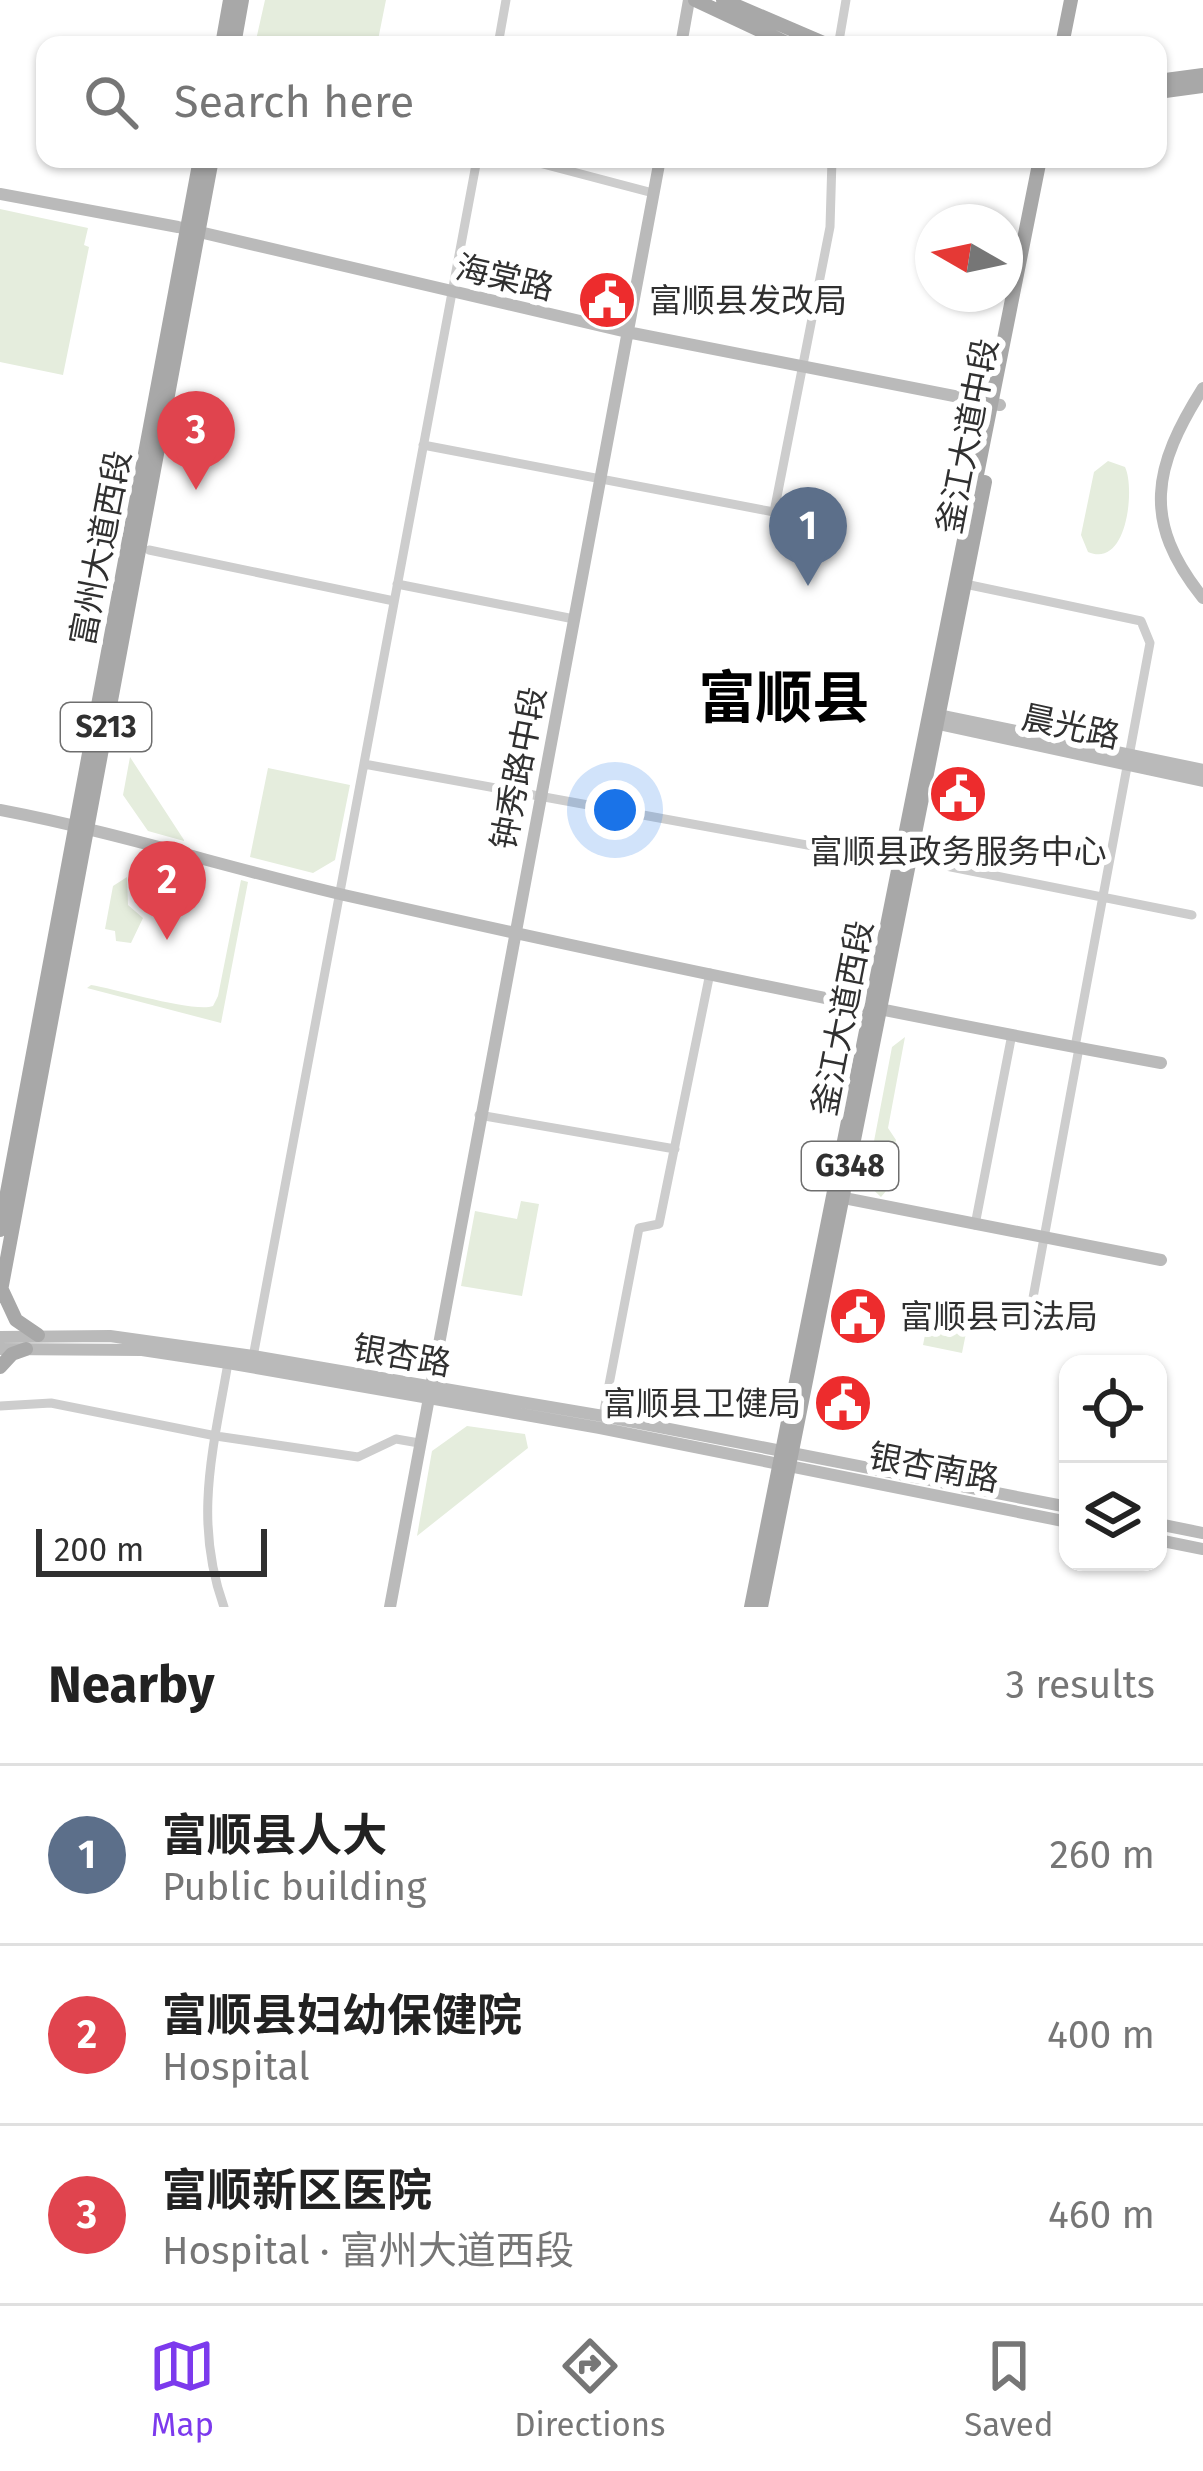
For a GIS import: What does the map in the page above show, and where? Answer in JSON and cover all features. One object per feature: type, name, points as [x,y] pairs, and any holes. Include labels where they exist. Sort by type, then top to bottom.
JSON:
[{"type":"main road","points":[[224,36],[230,0]]},
{"type":"main road","points":[[236,36],[242,0]]},
{"type":"main road","points":[[692,0],[757,30],[782,36]]},
{"type":"main road","points":[[723,0],[787,36]]},
{"type":"main road","points":[[1068,36],[1071,0]]},
{"type":"main road","points":[[1069,36],[1080,0]]},
{"type":"main road","points":[[779,18],[790,36]]},
{"type":"main road","points":[[757,30],[763,36]]},
{"type":"main road","points":[[1167,80],[1203,75]]},
{"type":"main road","points":[[1167,91],[1203,86]]},
{"type":"main road","name":"富州大道西段","points":[[193,231],[199,168]]},
{"type":"main road","name":"富州大道西段","points":[[0,1296],[82,826],[193,231],[210,168]]},
{"type":"main road","name":"釜江大道中段","points":[[934,718],[965,584],[1038,168]]},
{"type":"main road","name":"釜江大道中段","points":[[934,718],[1047,168]]},
{"type":"main road","name":"釜江大道西段","points":[[761,1607],[786,1459],[934,718]]},
{"type":"main road","name":"富州大道西段","points":[[0,1230],[82,826]]},
{"type":"main road","name":"釜江大道西段","points":[[751,1607],[844,1198],[876,1009]]},
{"type":"main road","points":[[2,1287],[16,1320],[38,1336]]},
{"type":"main road","points":[[0,1367],[12,1354],[26,1349]]},
{"type":"street","points":[[500,36],[506,0]]},
{"type":"street","points":[[682,36],[692,0]]},
{"type":"street","points":[[836,36],[846,0]]},
{"type":"street","points":[[252,1362],[475,168]]},
{"type":"street","points":[[558,168],[653,193]]},
{"type":"street","name":"钟秀路中段","points":[[390,1607],[478,1115],[658,168]]},
{"type":"street","points":[[423,445],[774,512],[830,227],[832,168]]},
{"type":"street","name":"海棠路","points":[[0,194],[193,231],[627,332],[996,404]]},
{"type":"street","points":[[1203,388],[1176,434],[1161,477],[1170,547],[1203,598]]},
{"type":"street","points":[[148,550],[394,602]]},
{"type":"street","points":[[398,584],[574,619]]},
{"type":"street","points":[[965,584],[1141,621],[1150,643],[1030,1313]]},
{"type":"street","name":"晨光路","points":[[934,718],[1127,760],[1203,782]]},
{"type":"street","name":"晨光路","points":[[1127,760],[1203,770]]},
{"type":"street","points":[[364,764],[1192,915]]},
{"type":"street","points":[[0,811],[82,826],[340,894],[876,1009],[1161,1063]]},
{"type":"street","points":[[603,1416],[640,1228],[659,1224],[710,973]]},
{"type":"street","points":[[975,1225],[1012,1034]]},
{"type":"street","points":[[478,1115],[675,1149]]},
{"type":"street","points":[[844,1198],[1161,1260]]},
{"type":"street","name":"银杏路","points":[[0,1336],[110,1336],[786,1459]]},
{"type":"street","name":"银杏路","points":[[0,1349],[142,1350],[252,1362]]},
{"type":"street","points":[[224,1607],[207,1548],[206,1518],[228,1363]]},
{"type":"street","name":"银杏路","points":[[428,1393],[603,1416],[786,1459]]},
{"type":"street","points":[[0,1406],[51,1403],[216,1436],[358,1457],[396,1439],[419,1443]]},
{"type":"street","name":"银杏南路","points":[[786,1459],[1059,1505]]},
{"type":"street","name":"银杏南路","points":[[786,1459],[1059,1520]]},
{"type":"street","points":[[1167,1527],[1203,1533]]},
{"type":"street","points":[[1167,1542],[1203,1549]]},
{"type":"green space","points":[[265,0],[386,0],[379,36],[257,36]]},
{"type":"green space","points":[[0,209],[88,228],[84,245],[89,247],[63,375],[0,362]]},
{"type":"green space","points":[[1108,461],[1125,467],[1128,507],[1120,538],[1101,554],[1088,552],[1081,535],[1094,472]]},
{"type":"green space","points":[[130,757],[184,841],[148,831],[123,795]]},
{"type":"green space","points":[[268,768],[350,785],[335,860],[313,873],[250,857]]},
{"type":"green space","points":[[127,877],[128,905],[143,918],[131,943],[116,941],[115,931],[105,929],[113,886]]},
{"type":"green space","points":[[241,880],[248,882],[221,1023],[87,988],[213,1006]]},
{"type":"green space","points":[[905,1037],[888,1128],[896,1140],[881,1197],[866,1183],[892,1047]]},
{"type":"green space","points":[[521,1201],[539,1204],[522,1296],[461,1286],[475,1211],[517,1219]]},
{"type":"green space","points":[[928,1320],[967,1328],[962,1353],[923,1345]]},
{"type":"green space","points":[[467,1426],[525,1434],[528,1448],[417,1536],[432,1451]]},
{"type":"place","name":"富顺县发改局","points":[[607,300]]},
{"type":"place","name":"富顺新区医院","points":[[196,490]]},
{"type":"place","name":"富顺县人大","points":[[808,586]]},
{"type":"place","name":"富顺县政务服务中心","points":[[958,794]]},
{"type":"place","name":"富顺县妇幼保健院","points":[[167,940]]},
{"type":"place","name":"富顺县司法局","points":[[858,1316]]},
{"type":"place","name":"富顺县卫健局","points":[[843,1403]]},
{"type":"district","name":"富顺县","points":[[784,698]]}]
